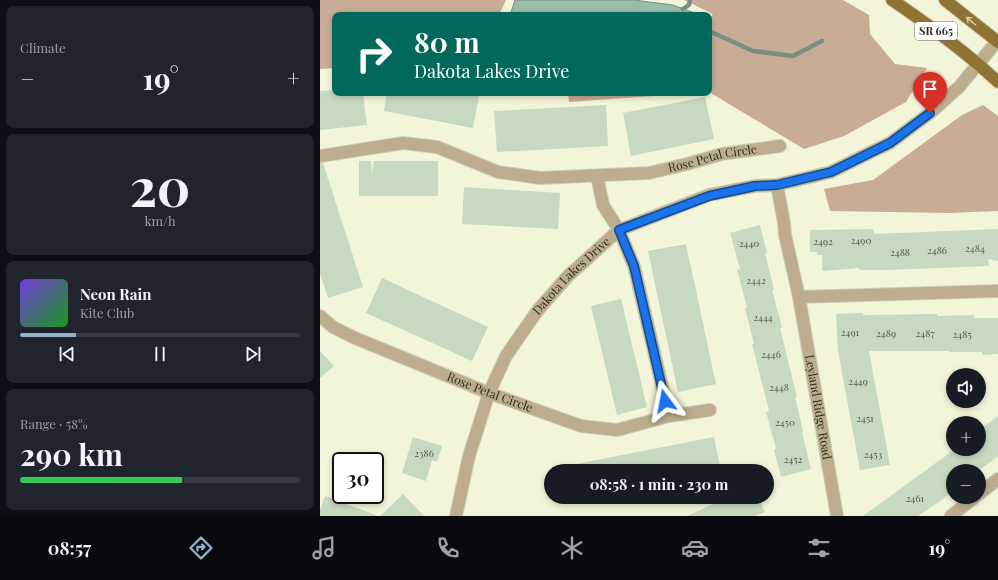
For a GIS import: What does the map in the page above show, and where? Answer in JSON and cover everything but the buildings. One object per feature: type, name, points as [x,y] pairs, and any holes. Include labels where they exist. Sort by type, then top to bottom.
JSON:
[{"type":"main road","name":"SR 665","points":[[892,0],[916,16],[978,64],[998,82]]},
{"type":"main road","name":"SR 665","points":[[945,0],[998,41]]},
{"type":"street","name":"Dakota Lakes Drive","points":[[456,516],[469,456],[489,393],[506,356],[538,310],[568,276],[619,230],[709,196],[755,186],[777,185],[831,172],[890,143],[930,113],[953,92],[998,41]]},
{"type":"street","name":"Rose Petal Circle","points":[[320,156],[403,143],[437,147],[498,172],[540,178],[649,173],[722,154],[780,146]]},
{"type":"street","points":[[597,176],[603,205],[619,230],[634,266],[669,416]]},
{"type":"street","name":"Leyland Ridge Road","points":[[777,185],[785,235],[799,297],[837,516]]},
{"type":"street","points":[[799,297],[998,291]]},
{"type":"street","name":"Rose Petal Circle","points":[[320,316],[333,327],[355,338],[489,393],[581,426],[617,430],[669,416],[710,410]]},
{"type":"street","points":[[986,488],[998,479]]},
{"type":"street","points":[[951,516],[966,504]]},
{"type":"shaded area","points":[[320,0],[506,0],[500,12],[332,12],[332,68],[320,69]]},
{"type":"shaded area","points":[[515,0],[634,0],[673,5],[692,12],[511,12]]},
{"type":"shaded area","points":[[684,0],[843,0],[869,15],[870,34],[895,64],[927,68],[906,102],[844,136],[804,149],[712,94],[713,14],[712,12],[709,12]]},
{"type":"shaded area","points":[[568,96],[653,96],[569,102]]},
{"type":"shaded area","points":[[983,105],[998,116],[998,211],[949,213],[830,211],[824,189],[873,180],[962,115]]},
{"type":"waterway","points":[[683,9],[689,5],[690,0]]},
{"type":"waterway","points":[[712,32],[753,51],[793,56],[822,41]]},
{"type":"route","points":[[665,401],[634,266],[619,230],[709,196],[755,186],[777,185],[831,172],[890,143],[930,113]]}]
